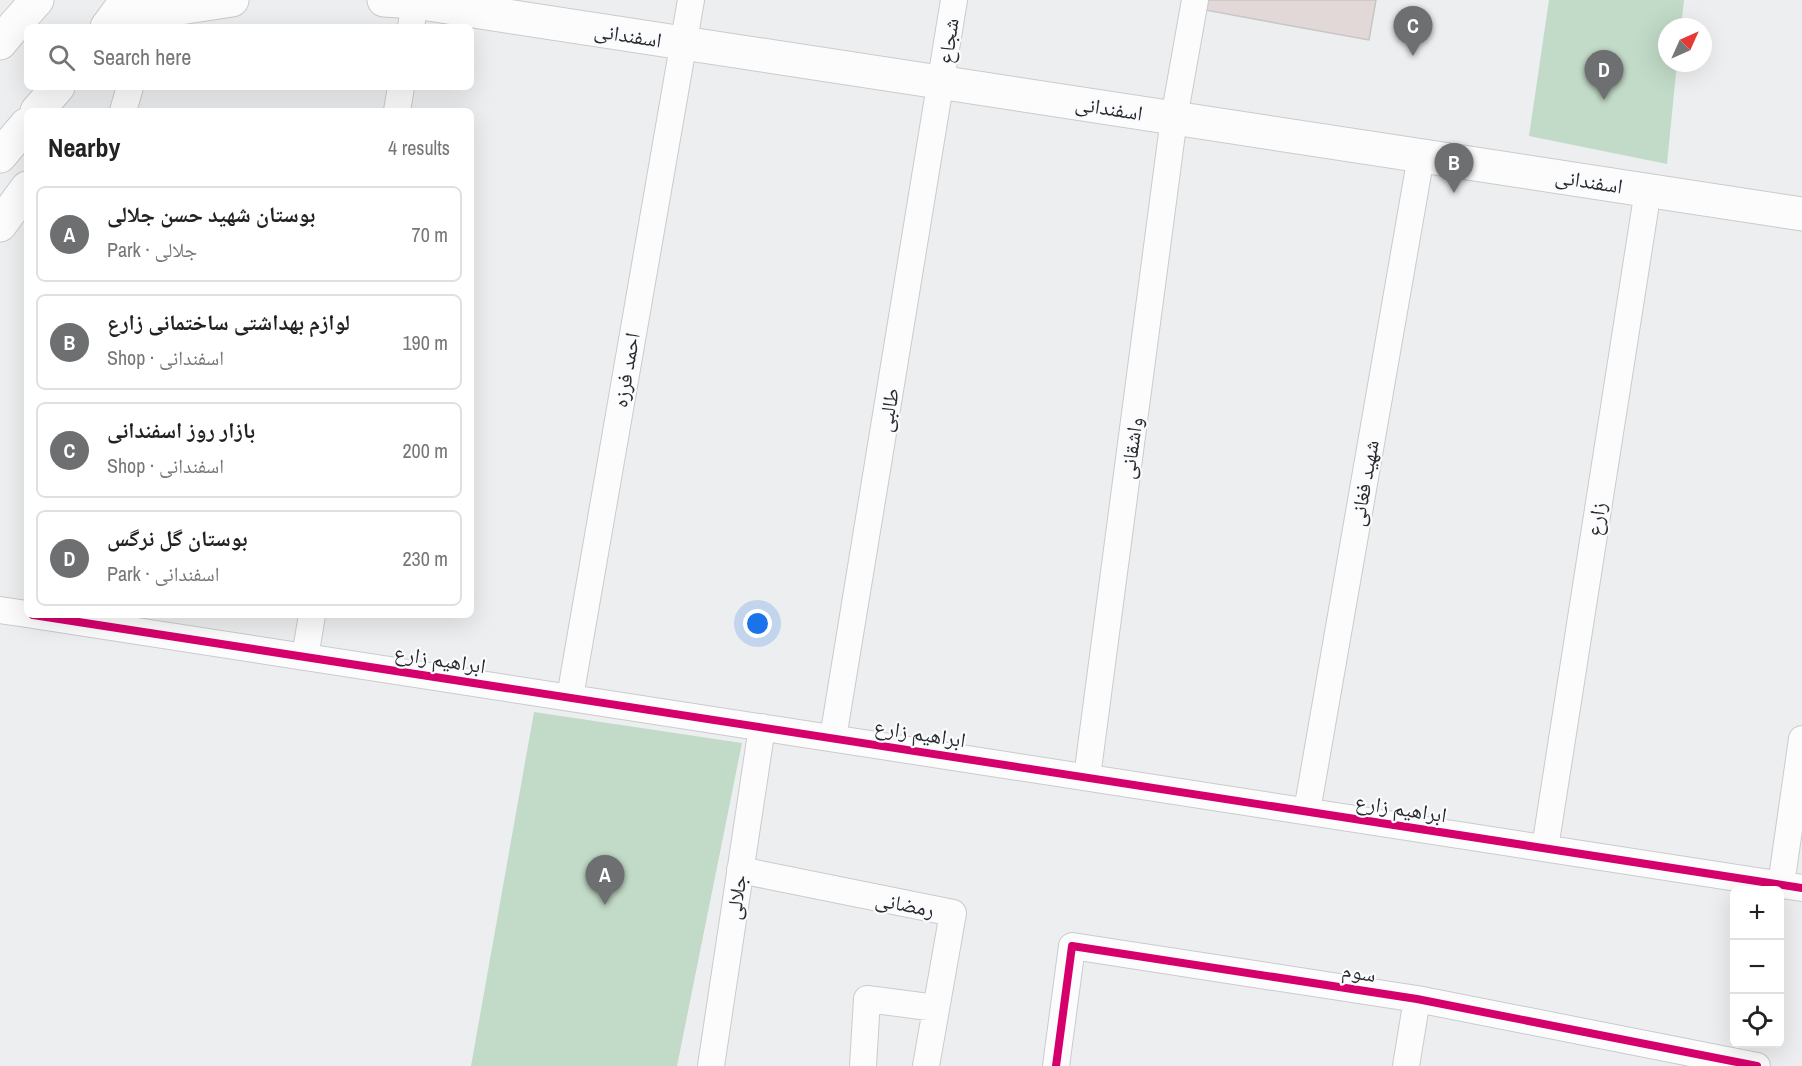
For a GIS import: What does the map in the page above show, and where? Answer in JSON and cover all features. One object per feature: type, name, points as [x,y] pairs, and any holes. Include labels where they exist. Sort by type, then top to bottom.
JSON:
[{"type":"main road","points":[[8,34],[37,0]]},
{"type":"main road","points":[[118,18],[232,0]]},
{"type":"main road","name":"اسفندانی","points":[[404,7],[477,6],[683,43],[1802,214]]},
{"type":"main road","points":[[43,108],[56,90]]},
{"type":"main road","points":[[0,156],[24,131]]},
{"type":"main road","points":[[0,225],[24,192]]},
{"type":"street","name":"احمد فرزه","points":[[570,698],[691,0]]},
{"type":"street","name":"شجاع","points":[[942,83],[954,0]]},
{"type":"street","name":"واشقانی","points":[[1087,777],[1174,118],[1196,0]]},
{"type":"street","name":"طالبی","points":[[833,738],[942,83]]},
{"type":"street","points":[[124,108],[129,90]]},
{"type":"street","points":[[398,108],[400,90]]},
{"type":"street","name":"شهید فغانی","points":[[1307,811],[1421,156]]},
{"type":"street","name":"زارع","points":[[1545,848],[1648,190]]},
{"type":"street","name":"ابراهیم زارع","points":[[0,610],[24,613]]},
{"type":"street","name":"ابراهیم زارع","points":[[56,618],[1791,886]]},
{"type":"street","points":[[305,657],[312,618]]},
{"type":"street","name":"جلالی","points":[[711,1066],[762,727]]},
{"type":"street","points":[[1791,886],[1802,739]]},
{"type":"street","name":"رمضانی","points":[[740,870],[953,913],[926,1066]]},
{"type":"street","name":"سوم","points":[[1056,1066],[1072,946],[1417,999],[1757,1066]]},
{"type":"street","points":[[863,1066],[867,999],[936,1008]]},
{"type":"street","points":[[1406,1066],[1417,999]]},
{"type":"green space","points":[[1549,0],[1684,0],[1682,18],[1658,18],[1658,72],[1676,72],[1667,164],[1529,136]]},
{"type":"green space","points":[[534,712],[742,743],[677,1066],[471,1066]]},
{"type":"building","points":[[1207,0],[1376,0],[1369,40],[1205,10]]},
{"type":"cycle path","points":[[52,618],[1802,888]]},
{"type":"cycle path","points":[[1056,1066],[1072,946],[1417,999],[1757,1066]]},
{"type":"place","name":"بازار روز اسفندانی","points":[[1413,56]]},
{"type":"place","name":"بوستان گل نرگس","points":[[1604,100]]},
{"type":"place","name":"لوازم بهداشتی ساختمانی زارع","points":[[1454,193]]},
{"type":"place","name":"بوستان شهید حسن جلالی","points":[[605,905]]}]
